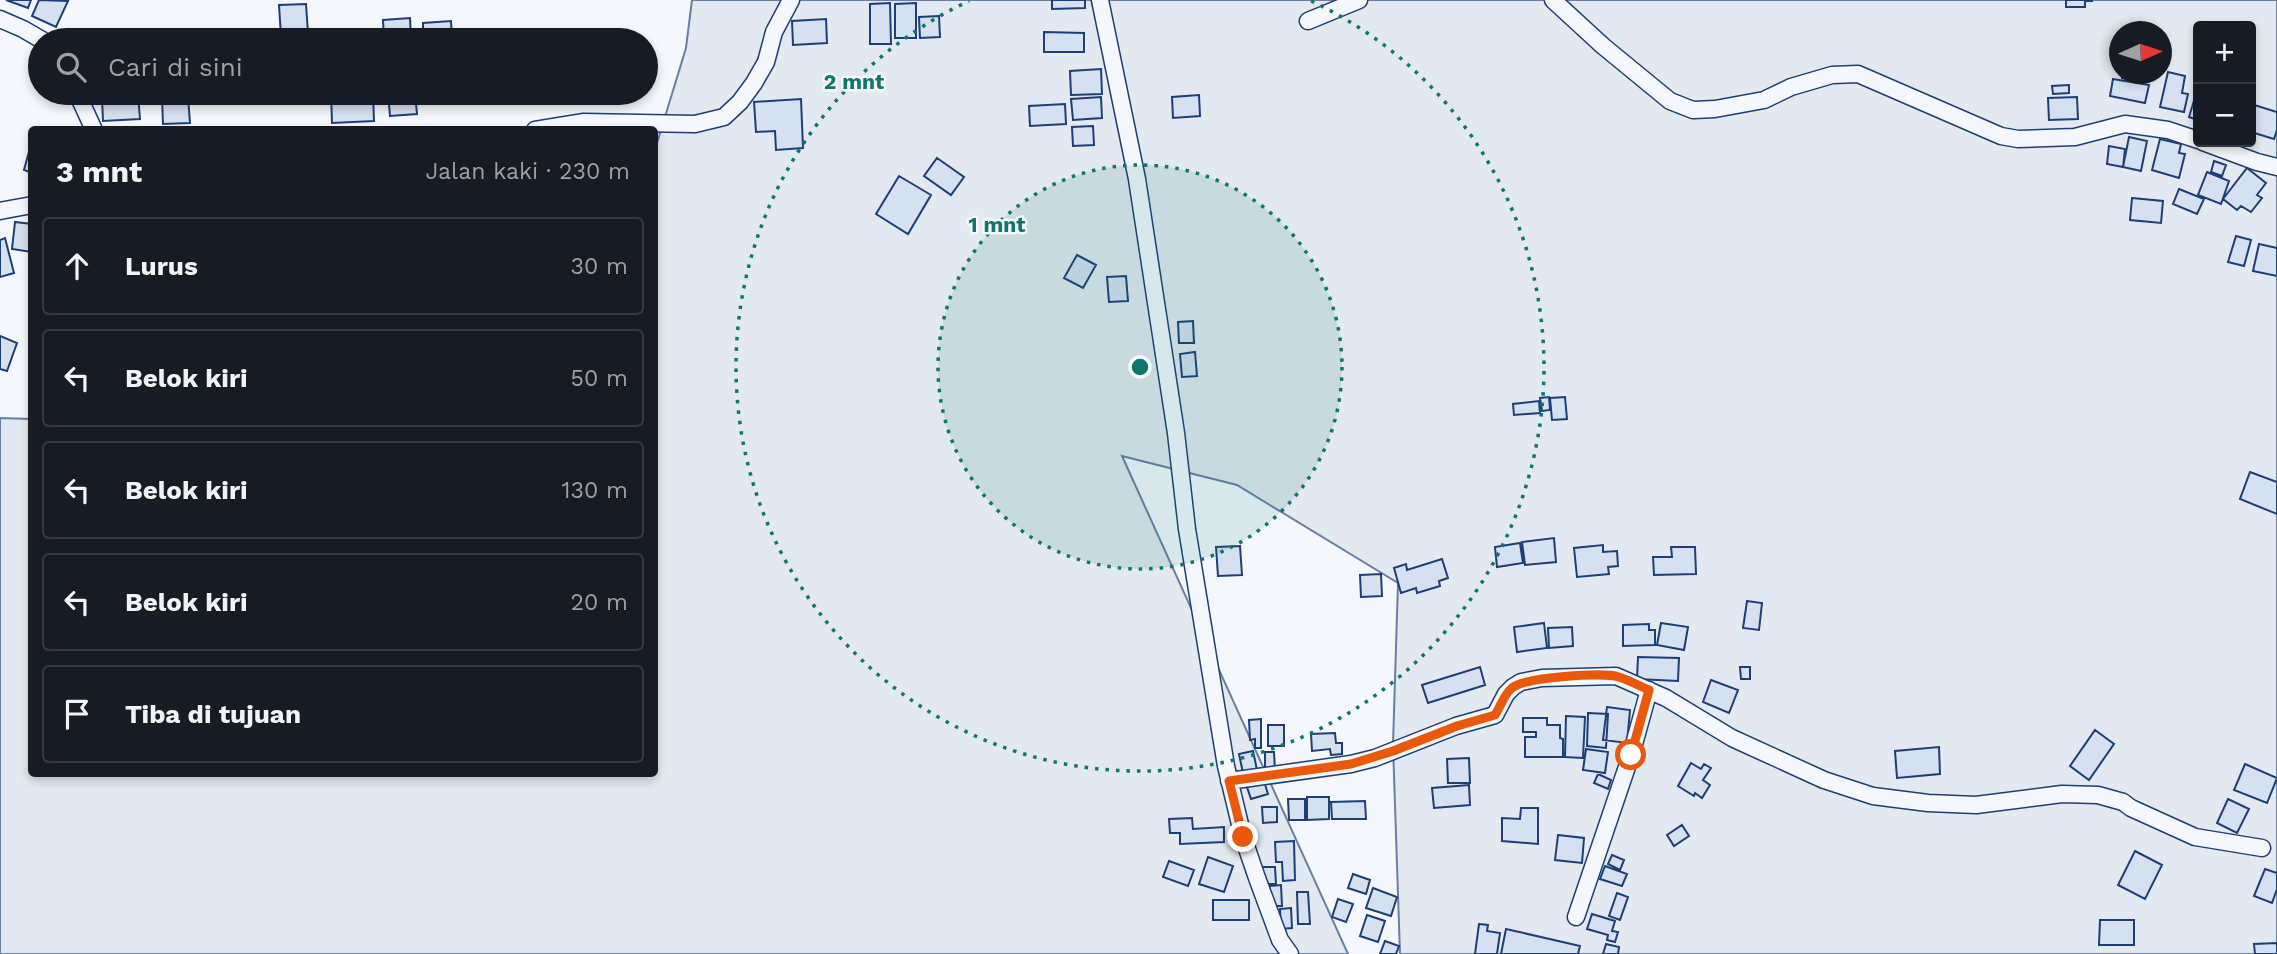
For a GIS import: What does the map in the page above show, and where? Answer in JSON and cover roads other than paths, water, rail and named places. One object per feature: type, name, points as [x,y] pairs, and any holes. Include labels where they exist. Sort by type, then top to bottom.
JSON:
[{"type":"street","points":[[560,126],[584,122],[695,124],[724,117],[754,83],[766,62],[774,32],[791,0]]},
{"type":"street","points":[[1100,0],[1137,179],[1187,529],[1229,781],[1243,837],[1261,890],[1280,940],[1290,954]]},
{"type":"street","points":[[1308,21],[1359,0]]},
{"type":"street","points":[[1553,0],[1603,46],[1670,101],[1693,110],[1764,100],[1791,87],[1832,75],[1858,74],[2001,136],[2018,139],[2075,137],[2125,124],[2168,130],[2193,138]]},
{"type":"street","points":[[0,19],[28,32]]},
{"type":"street","points":[[83,105],[92,126]]},
{"type":"street","points":[[2216,147],[2277,167]]},
{"type":"street","points":[[0,211],[28,206]]},
{"type":"street","points":[[1229,781],[1351,764],[1375,758],[1457,726],[1495,715],[1506,694],[1521,682],[1542,678],[1616,676],[1676,704],[1732,738],[1824,780],[1873,796],[1928,803],[1976,805],[2062,794],[2098,795],[2123,802],[2195,838],[2262,848]]},
{"type":"street","points":[[1576,917],[1631,755],[1649,690]]}]
